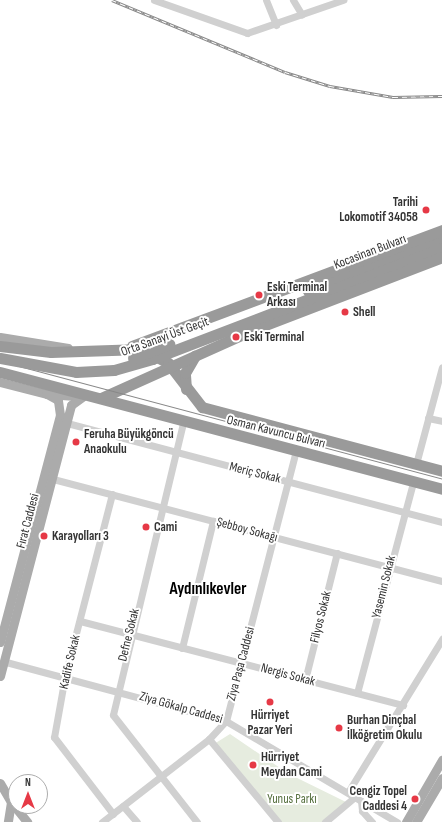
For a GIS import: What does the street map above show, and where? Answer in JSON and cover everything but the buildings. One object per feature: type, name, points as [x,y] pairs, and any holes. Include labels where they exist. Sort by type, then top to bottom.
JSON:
[{"type":"highway","points":[[0,346],[89,353],[126,348],[173,332],[442,230]]},
{"type":"highway","name":"Kocasinan Bulvarı","points":[[358,276],[442,239]]},
{"type":"highway","name":"Kocasinan Bulvarı","points":[[309,294],[442,248]]},
{"type":"highway","points":[[358,276],[382,252]]},
{"type":"highway","points":[[82,397],[104,398],[197,354],[442,257]]},
{"type":"highway","points":[[358,276],[407,271]]},
{"type":"highway","name":"Orta Sanayi Üst Geçit","points":[[0,352],[65,364],[116,363],[309,294]]},
{"type":"highway","name":"Orta Sanayi Üst Geçit","points":[[0,358],[76,372],[114,370],[152,359],[309,294]]},
{"type":"highway","points":[[173,332],[164,350],[171,360],[184,360]]},
{"type":"highway","points":[[126,348],[148,351],[170,366],[186,390]]},
{"type":"highway","points":[[145,379],[154,364],[148,351]]},
{"type":"highway","points":[[186,390],[186,368],[197,354]]},
{"type":"highway","points":[[0,372],[104,398]]},
{"type":"highway","name":"Osman Kavuncu Bulvarı","points":[[186,390],[202,407],[442,471]]},
{"type":"highway","name":"Osman Kavuncu Bulvarı","points":[[104,398],[183,422],[442,489]]},
{"type":"main road","points":[[0,337],[89,353]]},
{"type":"main road","points":[[0,382],[47,394],[82,397]]},
{"type":"main road","name":"Fırat Caddesi","points":[[0,642],[61,412],[58,400],[47,394]]},
{"type":"main road","name":"Fırat Caddesi","points":[[0,676],[53,479],[71,405],[82,397]]},
{"type":"main road","points":[[406,822],[442,760]]},
{"type":"main road","points":[[0,779],[8,796]]},
{"type":"main road","points":[[416,822],[440,784]]},
{"type":"street","points":[[154,0],[240,32],[256,32],[342,0]]},
{"type":"street","points":[[266,0],[276,25]]},
{"type":"street","points":[[293,0],[302,15]]},
{"type":"street","points":[[416,464],[442,367]]},
{"type":"street","points":[[428,418],[442,421]]},
{"type":"street","name":"Defne Sokak","points":[[183,422],[129,634],[116,690],[112,715],[159,777],[198,822]]},
{"type":"street","name":"Meriç Sokak","points":[[67,423],[442,522]]},
{"type":"street","name":"Ziya Paşa Caddesi","points":[[104,821],[208,739],[226,721],[296,451]]},
{"type":"street","name":"Şebboy Sokağı","points":[[53,479],[442,581]]},
{"type":"street","name":"Yasemin Sokak","points":[[357,693],[412,482]]},
{"type":"street","name":"Kadife Sokak","points":[[112,494],[65,676],[54,738],[113,814]]},
{"type":"street","points":[[182,648],[213,521]]},
{"type":"street","name":"Filyos Sokak","points":[[305,680],[337,553]]},
{"type":"street","name":"Nergis Sokak","points":[[80,621],[403,705]]},
{"type":"street","points":[[348,792],[403,705],[442,639]]},
{"type":"street","name":"Ziya Gökalp Caddesi","points":[[3,661],[65,676],[226,721],[397,822]]},
{"type":"street","points":[[208,739],[278,822]]},
{"type":"street","points":[[325,822],[355,797]]},
{"type":"street","points":[[361,801],[362,811],[372,822]]},
{"type":"street","points":[[123,806],[137,822]]},
{"type":"green space","name":"Yunus Parkı","points":[[230,734],[289,774],[346,802],[323,822],[278,822],[214,744]]},
{"type":"tram line","points":[[0,361],[442,479]]},
{"type":"railway","points":[[112,0],[285,72],[330,86],[393,97],[442,96]]},
{"type":"place","name":"Tarihi Lokomotif 34058","points":[[426,210]]},
{"type":"place","name":"Eski Terminal Arkası","points":[[259,295]]},
{"type":"place","name":"Shell","points":[[345,312]]},
{"type":"place","name":"Eski Terminal","points":[[236,337]]},
{"type":"place","name":"Feruha Büyükgöncü Anaokulu","points":[[76,442]]},
{"type":"place","name":"Cami","points":[[146,527]]},
{"type":"place","name":"Karayolları 3","points":[[44,536]]},
{"type":"place","name":"Hürriyet Pazar Yeri","points":[[270,702]]},
{"type":"place","name":"Burhan Dinçbal İlköğretim Okulu","points":[[339,728]]},
{"type":"place","name":"Hürriyet Meydan Cami","points":[[253,765]]},
{"type":"place","name":"Cengiz Topel Caddesi 4","points":[[415,799]]},
{"type":"district","name":"Aydınlıkevler","points":[[208,590]]}]
